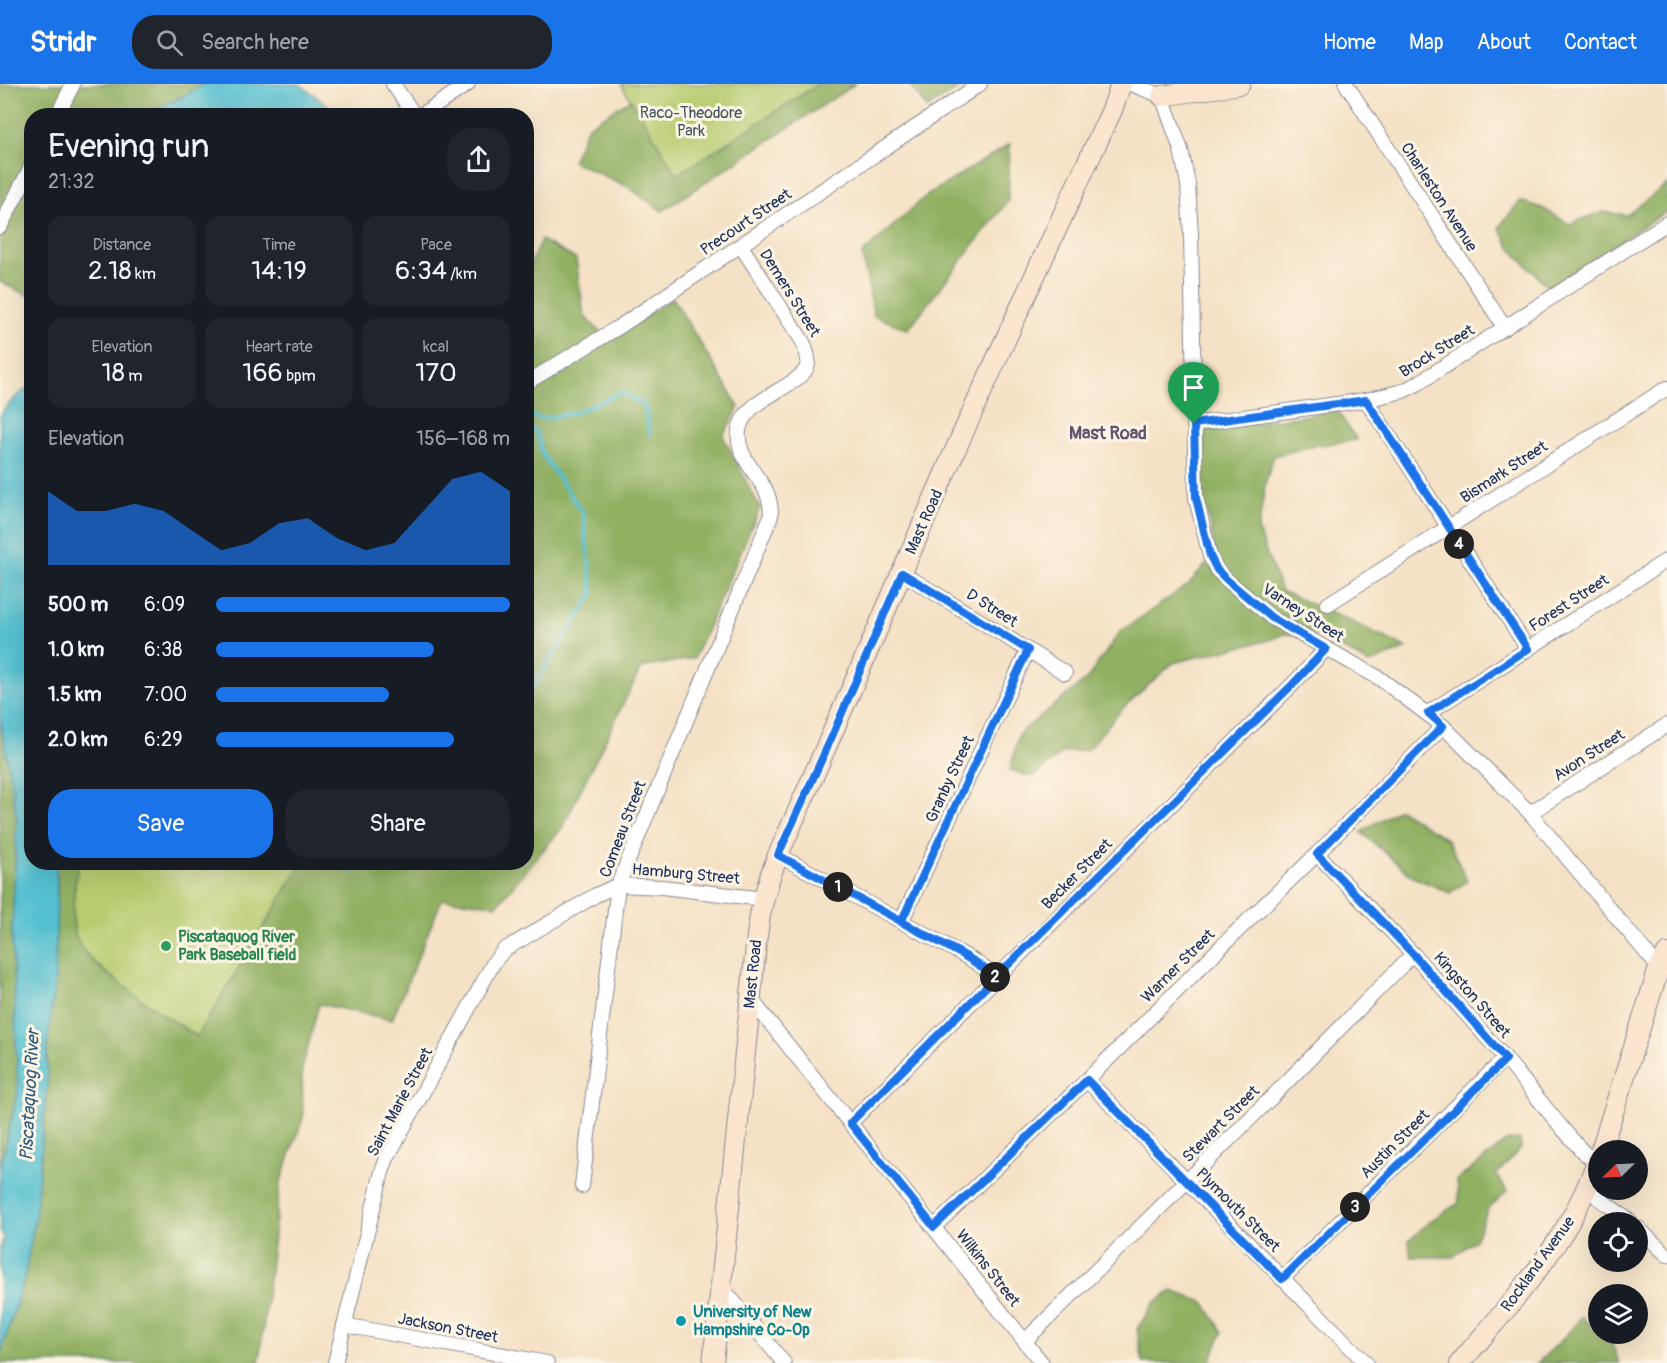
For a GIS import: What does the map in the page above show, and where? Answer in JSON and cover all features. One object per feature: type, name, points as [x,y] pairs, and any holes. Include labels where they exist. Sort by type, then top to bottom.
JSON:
[{"type":"main road","name":"Mast Road","points":[[713,1363],[750,998],[763,899],[778,855],[1030,286],[1112,110],[1121,84]]},
{"type":"main road","points":[[1162,96],[1240,84]]},
{"type":"main road","name":"Rockland Avenue","points":[[1604,1140],[1662,970]]},
{"type":"main road","name":"Rockland Avenue","points":[[1460,1363],[1523,1290],[1571,1221],[1588,1187]]},
{"type":"street","points":[[61,108],[73,84]]},
{"type":"street","points":[[393,84],[410,108]]},
{"type":"street","points":[[432,108],[468,84]]},
{"type":"street","name":"Precourt Street","points":[[534,378],[622,325],[980,84]]},
{"type":"street","points":[[1131,84],[1162,96]]},
{"type":"street","name":"Charleston Avenue","points":[[1346,84],[1504,328]]},
{"type":"street","name":"Varney Street","points":[[1162,96],[1181,150],[1188,184],[1196,498],[1210,556],[1217,570],[1272,618],[1379,678],[1443,726],[1530,813],[1662,970]]},
{"type":"street","points":[[0,227],[24,180]]},
{"type":"street","name":"Brock Street","points":[[1194,424],[1366,400],[1403,391],[1667,223]]},
{"type":"street","name":"Demers Street","points":[[741,246],[803,342],[808,358],[806,369],[786,387],[760,402],[747,414],[740,427],[740,447],[766,491],[771,505]]},
{"type":"street","name":"Bismark Street","points":[[1328,604],[1666,390]]},
{"type":"street","points":[[1366,400],[1528,649]]},
{"type":"street","name":"Comeau Street","points":[[582,1186],[618,885],[766,529],[771,516],[771,505]]},
{"type":"street","name":"Forest Street","points":[[1428,713],[1667,560]]},
{"type":"street","name":"D Street","points":[[902,573],[1065,672]]},
{"type":"street","name":"Becker Street","points":[[850,1123],[1326,649]]},
{"type":"street","name":"Granby Street","points":[[901,922],[1028,650]]},
{"type":"street","name":"Avon Street","points":[[1530,813],[1667,725]]},
{"type":"street","name":"Warner Street","points":[[934,1227],[1317,854],[1443,726]]},
{"type":"street","name":"Kingston Street","points":[[1317,854],[1413,954],[1506,1059],[1583,1152],[1588,1153]]},
{"type":"street","points":[[778,855],[977,963],[996,977]]},
{"type":"street","name":"Hamburg Street","points":[[514,943],[596,895],[618,885],[662,887],[763,899]]},
{"type":"street","name":"Saint Marie Street","points":[[334,1363],[387,1158],[494,962],[504,950],[514,943]]},
{"type":"street","name":"Stewart Street","points":[[1025,1341],[1413,954]]},
{"type":"street","name":"Wilkins Street","points":[[750,998],[1042,1363]]},
{"type":"street","name":"Austin Street","points":[[1282,1279],[1506,1059]]},
{"type":"street","name":"Plymouth Street","points":[[1087,1080],[1366,1363]]},
{"type":"street","points":[[1587,1190],[1618,1212]]},
{"type":"street","points":[[1648,1237],[1667,1255]]},
{"type":"street","points":[[720,1285],[784,1363]]},
{"type":"street","name":"Jackson Street","points":[[344,1325],[547,1363]]},
{"type":"green space","points":[[0,84],[204,84],[157,108],[24,108],[24,294],[0,282]]},
{"type":"green space","name":"Raco-Theodore Park","points":[[621,84],[819,84],[677,176]]},
{"type":"green space","points":[[819,84],[855,84],[662,211],[628,187],[572,161],[588,126],[631,99],[677,175]]},
{"type":"green space","points":[[909,84],[965,84],[927,108]]},
{"type":"green space","points":[[1010,144],[1008,201],[908,329],[874,316],[862,254],[926,196]]},
{"type":"green space","points":[[1667,184],[1667,211],[1549,288],[1511,249],[1499,227],[1520,201],[1542,208],[1569,224],[1602,212],[1627,215]]},
{"type":"green space","points":[[541,240],[576,259],[584,316],[609,340],[673,298],[739,407],[723,436],[760,508],[694,658],[641,668],[562,828],[534,861],[534,256]]},
{"type":"green space","points":[[1337,411],[1357,440],[1312,446],[1274,456],[1266,481],[1258,530],[1281,591],[1407,648],[1369,664],[1320,635],[1283,634],[1270,640],[1173,663],[1124,707],[1087,750],[1064,752],[1032,777],[1010,770],[1019,734],[1087,679],[1120,632],[1189,584],[1216,553],[1202,488],[1204,430]]},
{"type":"green space","points":[[0,718],[17,818],[12,933],[18,1090],[0,1170]]},
{"type":"green space","points":[[1399,809],[1448,840],[1467,881],[1450,893],[1413,877],[1361,832]]},
{"type":"green space","points":[[56,870],[77,870],[73,922],[77,940],[84,951],[113,978],[197,1037],[298,870],[527,870],[497,905],[442,899],[392,1020],[319,1004],[302,1069],[303,1118],[280,1184],[259,1363],[0,1363],[0,1355],[24,1279],[35,1218],[47,1087],[47,1049],[55,980]]},
{"type":"green space","name":"Piscataquog River Park Baseball field","points":[[77,870],[298,870],[198,1037],[131,992],[84,951],[75,932],[73,902]]},
{"type":"green space","points":[[1520,1139],[1521,1148],[1496,1175],[1507,1191],[1488,1209],[1475,1240],[1453,1257],[1411,1257],[1409,1241],[1430,1221],[1459,1203],[1457,1180],[1508,1140]]},
{"type":"green space","points":[[1172,1291],[1204,1302],[1223,1332],[1211,1358],[1213,1363],[1143,1363],[1137,1329],[1154,1303]]},
{"type":"green space","points":[[1582,1317],[1588,1322],[1588,1344],[1612,1344],[1619,1363],[1537,1363]]},
{"type":"water","points":[[204,84],[299,84],[332,108],[157,108]]},
{"type":"water","name":"Piscataquog River","points":[[24,391],[24,870],[56,870],[57,878],[55,980],[47,1049],[47,1087],[35,1218],[24,1279],[0,1355],[0,1249],[4,1237],[0,1231],[0,1170],[18,1090],[12,933],[17,818],[0,718],[0,418],[9,404]]},
{"type":"waterway","points":[[534,417],[544,419],[577,412],[621,392],[644,405],[650,434]]},
{"type":"waterway","points":[[534,431],[537,433],[542,454],[583,513],[593,594],[534,685]]},
{"type":"place","name":"Piscataquog River Park Baseball field","points":[[166,946]]},
{"type":"place","name":"University of New Hampshire Co-Op","points":[[681,1321]]},
{"type":"district","name":"Mast Road","points":[[1108,433]]},
{"type":"route","points":[[1194,424],[1196,498],[1210,556],[1217,570],[1272,618],[1326,649],[1293,684],[996,977],[960,953],[778,855],[860,673],[902,573],[1028,650],[901,922],[960,953],[977,963],[996,977],[850,1123],[934,1227],[1087,1080],[1282,1279],[1506,1059],[1413,954],[1317,854],[1443,726],[1428,713],[1528,649],[1366,400],[1194,424]]}]
